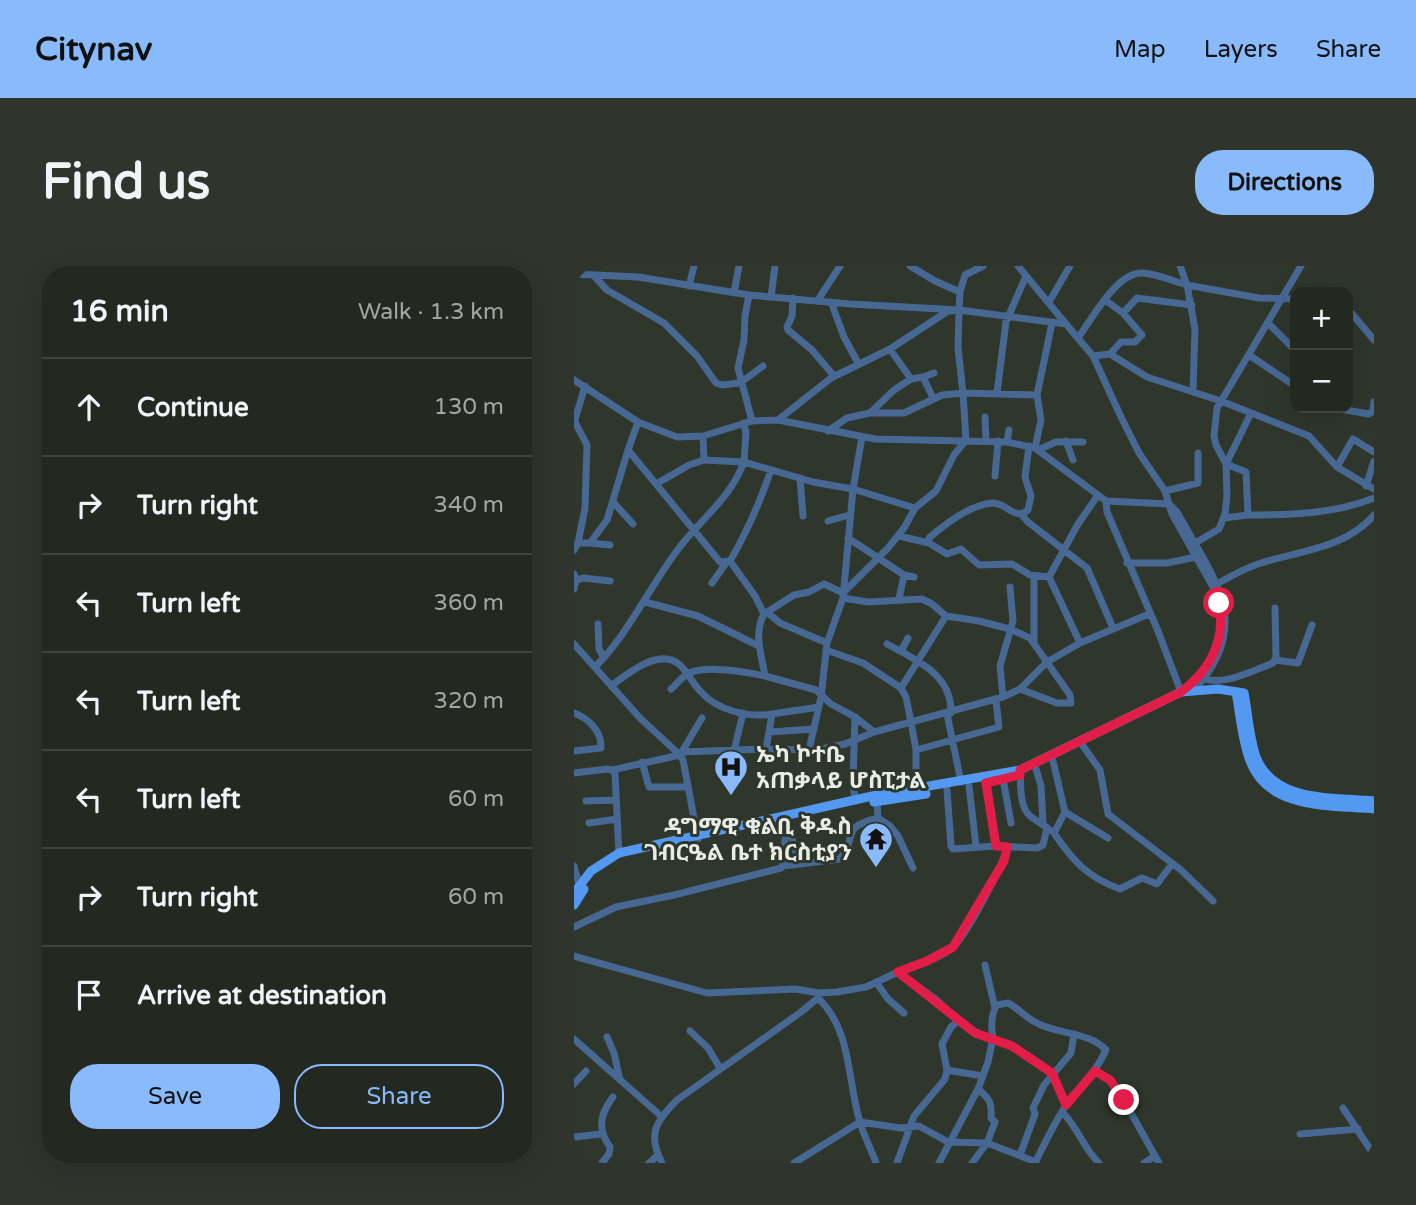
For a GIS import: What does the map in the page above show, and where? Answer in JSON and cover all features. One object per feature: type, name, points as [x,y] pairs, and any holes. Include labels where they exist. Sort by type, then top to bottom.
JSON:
[{"type":"main road","points":[[784,822],[855,801],[916,789],[1003,779],[1181,692],[1218,689],[1240,692]]},
{"type":"main road","points":[[577,889],[601,862],[619,853],[784,822],[877,801],[947,790],[1036,769],[1193,692]]},
{"type":"main road","points":[[1240,692],[1256,757],[1271,780],[1286,790],[1295,792],[1374,802]]},
{"type":"main road","points":[[1240,692],[1249,757],[1259,778],[1267,787],[1294,800],[1374,809]]},
{"type":"main road","points":[[574,905],[590,881],[612,862],[697,837]]},
{"type":"street","points":[[606,276],[607,266]]},
{"type":"street","points":[[689,286],[694,266]]},
{"type":"street","points":[[734,293],[739,266]]},
{"type":"street","points":[[771,297],[775,266]]},
{"type":"street","points":[[818,300],[840,266]]},
{"type":"street","points":[[910,266],[960,292]]},
{"type":"street","points":[[843,595],[899,536],[915,508],[936,491],[954,455],[966,440],[958,348],[960,292],[964,276],[983,266]]},
{"type":"street","points":[[1049,302],[1070,266]]},
{"type":"street","points":[[1180,266],[1192,305],[1195,329],[1193,391]]},
{"type":"street","points":[[1248,515],[1245,470],[1226,464],[1214,436],[1217,408],[1301,266]]},
{"type":"street","points":[[1023,270],[1093,355],[1139,453],[1164,491],[1172,514],[1196,557],[1213,581],[1222,617],[1218,643],[1201,676],[1181,692],[1127,563],[1105,501]]},
{"type":"street","points":[[997,393],[1008,317],[1023,270]]},
{"type":"street","points":[[1078,338],[1122,279],[1136,273],[1259,298],[1290,299]]},
{"type":"street","points":[[574,274],[638,276],[749,295],[959,310],[1066,324]]},
{"type":"street","points":[[594,276],[607,290],[664,323],[697,356],[716,383],[740,383],[763,366]]},
{"type":"street","points":[[595,667],[645,602],[693,531],[731,490],[744,462],[748,422],[738,368],[749,295]]},
{"type":"street","points":[[793,298],[792,316],[786,327],[812,350],[834,376]]},
{"type":"street","points":[[1123,313],[1137,298],[1192,305]]},
{"type":"street","points":[[1105,299],[1123,313],[1142,335],[1135,342],[1121,342],[1110,354]]},
{"type":"street","points":[[831,302],[844,337],[858,363]]},
{"type":"street","points":[[778,420],[834,376],[890,349],[948,312],[959,310]]},
{"type":"street","points":[[1353,315],[1374,340]]},
{"type":"street","points":[[1022,515],[1028,510],[1031,501],[1025,483],[1041,420],[1037,395],[1052,323]]},
{"type":"street","points":[[1268,323],[1290,345]]},
{"type":"street","points":[[890,349],[911,379]]},
{"type":"street","points":[[1093,355],[1110,354],[1147,377],[1221,401],[1309,436],[1337,467],[1370,487],[1374,461]]},
{"type":"street","points":[[1249,355],[1290,383]]},
{"type":"street","points":[[870,413],[894,390],[911,379],[934,373]]},
{"type":"street","points":[[923,377],[933,398]]},
{"type":"street","points":[[574,380],[638,422],[677,437],[703,436],[748,422],[778,420],[862,438],[1007,442],[1034,448],[1105,501],[1169,504],[1177,512],[1195,543],[1225,610],[1227,627],[1218,658],[1193,692]]},
{"type":"street","points":[[585,386],[575,423],[587,444],[584,478],[586,497],[576,547],[590,543],[610,545]]},
{"type":"street","points":[[828,430],[847,418],[870,413],[904,413],[942,395],[1037,395]]},
{"type":"street","points":[[1353,411],[1369,414],[1373,411],[1374,402]]},
{"type":"street","points":[[1195,543],[1216,533],[1224,517],[1226,464],[1251,413]]},
{"type":"street","points":[[985,417],[986,441]]},
{"type":"street","points":[[590,543],[603,527],[613,502],[638,422]]},
{"type":"street","points":[[1007,442],[1009,430]]},
{"type":"street","points":[[703,436],[704,460]]},
{"type":"street","points":[[809,750],[821,697],[827,646],[843,595],[849,514],[862,438]]},
{"type":"street","points":[[1337,467],[1353,439],[1374,452]]},
{"type":"street","points":[[995,476],[998,441]]},
{"type":"street","points":[[1034,448],[1066,441],[1083,442]]},
{"type":"street","points":[[1066,441],[1073,460]]},
{"type":"street","points":[[628,450],[715,558],[728,562],[766,614],[863,663],[901,688],[906,697],[916,750],[916,789]]},
{"type":"street","points":[[1164,491],[1197,484],[1198,453]]},
{"type":"street","points":[[656,484],[689,465],[704,460],[744,462],[853,489],[915,508]]},
{"type":"street","points":[[712,583],[728,562],[761,501],[771,470]]},
{"type":"street","points":[[800,478],[803,516]]},
{"type":"street","points":[[1049,577],[1077,524],[1098,495]]},
{"type":"street","points":[[1224,517],[1301,514],[1334,509],[1374,498]]},
{"type":"street","points":[[613,502],[633,524]]},
{"type":"street","points":[[929,543],[929,538],[948,522],[968,511],[992,503],[1022,515],[1028,523],[1087,568],[1113,628]]},
{"type":"street","points":[[574,510],[583,514]]},
{"type":"street","points":[[828,521],[849,514]]},
{"type":"street","points":[[1213,581],[1259,564],[1336,543],[1356,531],[1374,515]]},
{"type":"street","points":[[899,536],[929,543],[947,554],[961,550],[976,564],[1012,564],[1034,576],[1049,577]]},
{"type":"street","points":[[848,538],[904,575],[914,577]]},
{"type":"street","points":[[1127,563],[1167,563],[1196,557]]},
{"type":"street","points":[[899,599],[904,575]]},
{"type":"street","points":[[1034,576],[1034,642]]},
{"type":"street","points":[[574,589],[575,577],[610,581]]},
{"type":"street","points":[[1049,577],[1080,643]]},
{"type":"street","points":[[765,676],[759,630],[766,614],[794,595],[809,592],[824,584],[843,595],[868,602],[899,599],[928,601],[946,616],[1010,629],[1030,638],[1070,695],[1070,703],[1057,703],[1020,690]]},
{"type":"street","points":[[916,750],[999,727],[1000,666],[1013,613],[1010,587]]},
{"type":"street","points":[[645,602],[698,615],[759,646]]},
{"type":"street","points":[[1205,679],[1214,682],[1225,680],[1273,663],[1275,608]]},
{"type":"street","points":[[574,773],[612,770],[681,753],[809,750],[845,744],[874,732],[1000,699],[1020,690],[1047,662],[1080,643],[1149,614]]},
{"type":"street","points":[[901,688],[917,660],[945,622],[946,616]]},
{"type":"street","points":[[598,624],[598,645],[604,658]]},
{"type":"street","points":[[1275,660],[1298,663],[1312,625]]},
{"type":"street","points":[[901,651],[908,638]]},
{"type":"street","points":[[887,644],[930,668],[948,689],[952,701],[949,713],[976,846]]},
{"type":"street","points":[[575,646],[640,718],[681,753],[697,837]]},
{"type":"street","points":[[611,686],[639,667],[662,659],[679,663],[708,699],[722,707],[743,713],[772,714],[819,708]]},
{"type":"street","points":[[671,689],[687,674],[718,670],[749,672],[816,690],[821,697],[874,732]]},
{"type":"street","points":[[574,713],[589,720],[601,741],[601,748],[574,751]]},
{"type":"street","points":[[734,751],[743,713]]},
{"type":"street","points":[[766,749],[772,714]]},
{"type":"street","points":[[855,717],[855,801]]},
{"type":"street","points":[[681,753],[702,718]]},
{"type":"street","points":[[770,732],[814,729]]},
{"type":"street","points":[[1083,747],[1100,770],[1108,814],[1199,885],[1213,901]]},
{"type":"street","points":[[1053,761],[1065,812],[1108,838]]},
{"type":"street","points":[[642,762],[649,787],[688,787]]},
{"type":"street","points":[[947,790],[951,846],[955,849],[976,846],[1040,847],[1044,843],[1048,828],[1036,769]]},
{"type":"street","points":[[612,770],[616,782],[619,853]]},
{"type":"street","points":[[1020,773],[1024,807],[1031,817],[1048,828],[1079,867],[1117,888],[1142,878],[1157,884],[1172,864]]},
{"type":"street","points":[[1003,779],[1011,823]]},
{"type":"street","points":[[986,783],[996,846]]},
{"type":"street","points":[[586,802],[616,800]]},
{"type":"street","points":[[877,801],[878,818]]},
{"type":"street","points":[[1048,828],[1065,812]]},
{"type":"street","points":[[574,927],[616,907],[674,895],[783,866],[840,859],[846,852],[852,830],[858,823],[878,818],[890,825],[898,836],[914,868]]},
{"type":"street","points":[[589,822],[617,819]]},
{"type":"street","points":[[784,822],[791,834],[799,864]]},
{"type":"street","points":[[783,866],[784,822]]},
{"type":"street","points":[[574,956],[695,992],[738,993],[795,989],[818,995],[852,990],[927,961],[953,947],[996,876],[1004,861],[1007,847]]},
{"type":"street","points":[[574,866],[577,889]]},
{"type":"street","points":[[939,1163],[984,1076],[993,1038],[995,1008],[985,965]]},
{"type":"street","points":[[898,972],[938,1001],[975,1033],[1012,1046],[1052,1073],[1065,1109],[1090,1154],[1099,1163]]},
{"type":"street","points":[[876,982],[888,999],[904,1013]]},
{"type":"street","points":[[662,1163],[654,1134],[661,1116],[677,1100],[720,1068],[791,1020],[818,995]]},
{"type":"street","points":[[818,995],[842,1034],[860,1122],[873,1161]]},
{"type":"street","points":[[794,1163],[860,1122],[901,1128],[919,1126],[948,1142],[987,1143],[1036,1162],[1052,1128],[1095,1071],[1106,1053],[1105,1048],[1074,1034],[1036,1023],[1008,1003],[998,1004],[995,1008]]},
{"type":"street","points":[[897,1163],[914,1116],[945,1079],[947,1070],[942,1044],[951,1027],[958,1021]]},
{"type":"street","points":[[690,1031],[708,1048],[720,1068]]},
{"type":"street","points":[[1020,1155],[1035,1114],[1033,1108],[1052,1073],[1071,1053],[1074,1034]]},
{"type":"street","points":[[607,1037],[620,1080]]},
{"type":"street","points":[[574,1039],[661,1116]]},
{"type":"street","points":[[947,1070],[984,1076]]},
{"type":"street","points":[[574,1084],[586,1071]]},
{"type":"street","points":[[1095,1071],[1117,1088],[1157,1160],[1144,1163]]},
{"type":"street","points":[[972,1163],[987,1143],[995,1122],[991,1118],[992,1103],[989,1097],[978,1089]]},
{"type":"street","points":[[602,1163],[609,1154],[610,1147],[601,1135],[601,1120],[613,1097]]},
{"type":"street","points":[[1343,1108],[1374,1155]]},
{"type":"street","points":[[1300,1134],[1358,1129]]},
{"type":"street","points":[[574,1138],[601,1135]]},
{"type":"street","points":[[649,1163],[658,1155]]},
{"type":"place","name":"ኤካ ኮተቤ አጠቃላይ ሆስፒታል","points":[[731,797]]},
{"type":"place","name":"ዳግማዊ ቁልቢ ቅዱስ ገብርዔል ቤተ ክርስቲያን","points":[[876,869]]},
{"type":"route","points":[[1124,1100],[1110,1080],[1095,1071],[1066,1105],[1052,1073],[1012,1046],[975,1033],[938,1001],[898,972],[953,947],[1004,861],[1007,847],[996,846],[986,783],[1020,775],[1020,770],[1181,692],[1193,683],[1208,666],[1218,643],[1222,617],[1219,603]]}]
